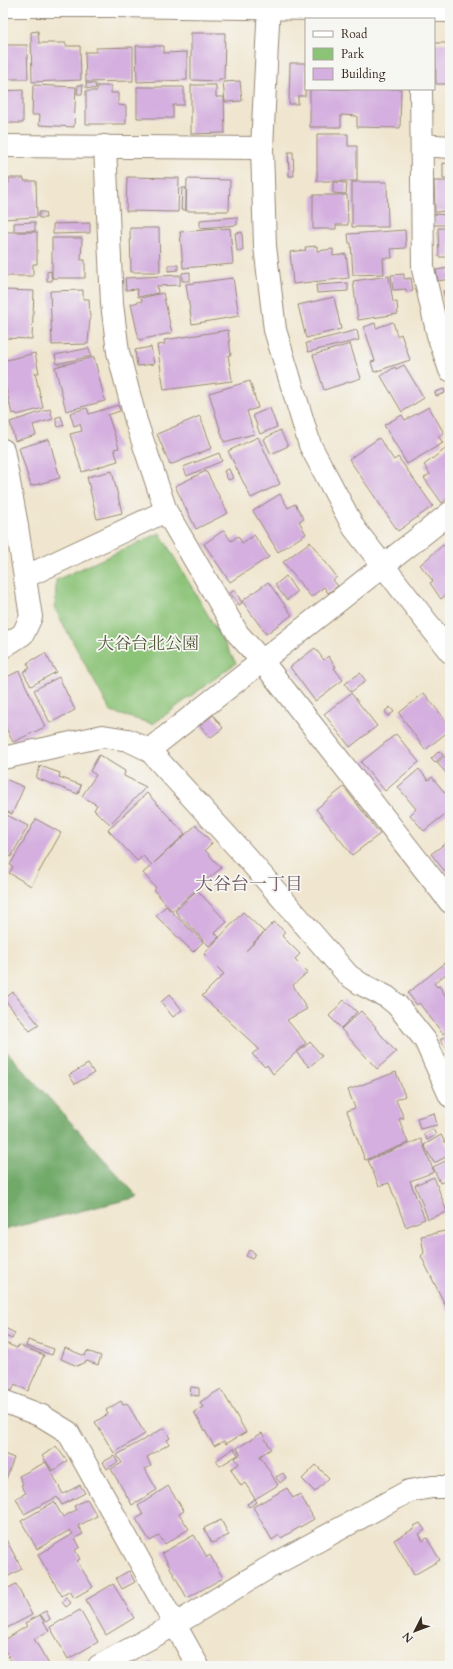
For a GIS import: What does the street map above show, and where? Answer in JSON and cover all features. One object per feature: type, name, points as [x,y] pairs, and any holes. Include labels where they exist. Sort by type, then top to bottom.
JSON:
[{"type":"street","points":[[3,6],[269,6],[420,15],[450,11]]},
{"type":"street","points":[[269,6],[262,148],[265,246],[275,330],[310,445],[354,528],[450,652]]},
{"type":"street","points":[[421,90],[423,269],[438,335],[450,370]]},
{"type":"street","points":[[422,145],[450,147]]},
{"type":"street","points":[[3,146],[262,148]]},
{"type":"street","points":[[105,146],[112,304],[118,352],[136,421],[166,511],[238,634],[262,660],[450,902]]},
{"type":"street","points":[[3,450],[31,617],[23,634],[3,647]]},
{"type":"street","points":[[25,577],[166,511]]},
{"type":"street","points":[[149,750],[450,513]]},
{"type":"street","points":[[3,758],[103,736],[128,740],[149,750],[248,859],[348,975],[362,984],[387,996],[397,1006],[425,1040],[450,1096]]},
{"type":"street","points":[[3,1401],[42,1416],[68,1432],[198,1666]]},
{"type":"street","points":[[100,1666],[176,1624],[268,1568],[409,1491],[432,1487],[450,1487]]},
{"type":"green space","name":"大谷台北公園","points":[[160,533],[236,663],[153,724],[111,712],[55,609],[56,580]]},
{"type":"green space","points":[[3,1047],[138,1197],[7,1229],[3,1228]]},
{"type":"building","points":[[38,31],[39,43],[66,43],[66,46],[80,46],[81,80],[32,82],[31,32]]},
{"type":"building","points":[[191,33],[225,33],[224,79],[219,79],[219,81],[191,80]]},
{"type":"building","points":[[435,43],[450,43],[450,84],[436,84]]},
{"type":"building","points":[[3,45],[27,45],[28,79],[3,79]]},
{"type":"building","points":[[136,46],[164,46],[164,53],[187,52],[187,80],[137,82]]},
{"type":"building","points":[[133,47],[133,81],[86,82],[85,52],[96,52],[96,48]]},
{"type":"building","points":[[290,63],[305,63],[305,96],[298,96],[298,104],[289,104]]},
{"type":"building","points":[[240,81],[242,101],[225,102],[223,82]]},
{"type":"building","points":[[86,83],[96,84],[95,89],[86,88]]},
{"type":"building","points":[[33,85],[76,87],[74,127],[39,125],[40,115],[32,115]]},
{"type":"building","points":[[78,85],[83,85],[82,94],[77,94]]},
{"type":"building","points":[[191,85],[216,85],[216,97],[224,97],[225,133],[191,134]]},
{"type":"building","points":[[97,86],[111,86],[111,93],[118,93],[118,105],[126,106],[126,124],[86,124],[86,91],[97,91]]},
{"type":"building","points":[[137,87],[184,87],[184,105],[173,105],[173,118],[137,118]]},
{"type":"building","points":[[23,90],[23,123],[3,123],[3,91]]},
{"type":"building","points":[[310,90],[401,90],[400,128],[357,127],[357,116],[341,115],[341,127],[310,127]]},
{"type":"building","points":[[447,100],[450,100],[450,134],[447,134]]},
{"type":"building","points":[[317,134],[348,134],[348,146],[357,146],[357,181],[317,181]]},
{"type":"building","points":[[288,152],[293,152],[294,176],[289,176]]},
{"type":"building","points":[[443,163],[450,164],[450,179],[443,179]]},
{"type":"building","points":[[127,177],[179,178],[178,212],[126,211]]},
{"type":"building","points":[[9,178],[24,178],[24,181],[36,181],[37,217],[3,219],[3,184],[9,183]]},
{"type":"building","points":[[187,179],[230,180],[229,211],[186,211]]},
{"type":"building","points":[[434,181],[450,181],[450,211],[435,212]]},
{"type":"building","points":[[333,182],[347,183],[346,194],[333,193]]},
{"type":"building","points":[[352,182],[387,182],[388,227],[352,227]]},
{"type":"building","points":[[182,188],[186,188],[186,210],[181,210]]},
{"type":"building","points":[[313,195],[347,195],[348,225],[336,225],[336,229],[313,229]]},
{"type":"building","points":[[39,212],[45,212],[46,218],[39,218]]},
{"type":"building","points":[[434,214],[450,215],[450,225],[433,225]]},
{"type":"building","points":[[237,217],[237,225],[200,228],[200,220]]},
{"type":"building","points":[[35,222],[35,231],[14,231],[14,223]]},
{"type":"building","points":[[90,223],[90,233],[53,234],[53,224]]},
{"type":"building","points":[[130,228],[159,228],[160,272],[131,272]]},
{"type":"building","points":[[230,228],[233,264],[183,268],[180,232]]},
{"type":"building","points":[[438,228],[450,228],[450,257],[439,257]]},
{"type":"building","points":[[405,230],[406,248],[391,249],[392,258],[383,258],[384,274],[353,275],[351,243],[349,243],[348,234]]},
{"type":"building","points":[[3,232],[37,232],[37,264],[33,264],[33,276],[3,276]]},
{"type":"building","points":[[242,232],[243,251],[237,251],[235,233]]},
{"type":"building","points":[[52,238],[82,238],[81,260],[85,260],[85,278],[52,278]]},
{"type":"building","points":[[317,246],[317,251],[333,249],[333,256],[346,254],[349,278],[293,284],[290,252],[306,250],[305,247]]},
{"type":"building","points":[[168,265],[178,265],[178,270],[168,271]]},
{"type":"building","points":[[450,268],[450,279],[438,281],[436,270]]},
{"type":"building","points":[[51,271],[52,281],[47,281],[47,272]]},
{"type":"building","points":[[190,272],[190,281],[182,281],[182,273]]},
{"type":"building","points":[[404,274],[404,279],[411,278],[413,291],[406,292],[406,289],[393,290],[391,275]]},
{"type":"building","points":[[180,275],[180,285],[157,286],[158,293],[138,297],[137,289],[126,290],[125,278]]},
{"type":"building","points":[[389,276],[393,302],[397,302],[398,314],[358,320],[353,281]]},
{"type":"building","points":[[233,278],[239,316],[192,324],[186,284]]},
{"type":"building","points":[[348,283],[348,291],[317,293],[316,285]]},
{"type":"building","points":[[450,289],[450,317],[449,317],[443,291]]},
{"type":"building","points":[[3,290],[34,291],[32,339],[3,338]]},
{"type":"building","points":[[83,290],[83,299],[89,299],[90,318],[88,344],[52,345],[50,291]]},
{"type":"building","points":[[163,293],[172,333],[139,340],[131,304],[142,301],[141,298]]},
{"type":"building","points":[[334,297],[341,329],[306,338],[298,305]]},
{"type":"building","points":[[393,322],[397,336],[401,334],[410,360],[374,372],[371,362],[375,361],[364,327],[375,323],[376,328]]},
{"type":"building","points":[[228,330],[231,355],[228,355],[232,381],[164,390],[157,345],[165,344],[164,340]]},
{"type":"building","points":[[357,330],[359,340],[308,352],[306,343]]},
{"type":"building","points":[[350,344],[361,378],[324,390],[313,355]]},
{"type":"building","points":[[151,347],[154,364],[137,366],[135,350]]},
{"type":"building","points":[[89,348],[91,356],[57,364],[55,355]]},
{"type":"building","points":[[35,353],[39,373],[35,373],[43,408],[17,415],[16,413],[12,414],[3,376],[3,361]]},
{"type":"building","points":[[94,357],[105,401],[66,411],[55,367]]},
{"type":"building","points":[[404,365],[424,398],[402,412],[381,376],[395,367],[396,369]]},
{"type":"building","points":[[250,381],[258,408],[247,411],[254,434],[224,442],[209,393]]},
{"type":"building","points":[[444,389],[445,393],[436,396],[435,392]]},
{"type":"building","points":[[118,405],[120,411],[108,415],[119,448],[114,449],[118,461],[82,472],[70,434],[82,431],[80,424],[74,426],[70,413],[87,408],[89,414]]},
{"type":"building","points":[[429,407],[444,433],[438,436],[443,443],[407,464],[384,425],[402,415],[405,420]]},
{"type":"building","points":[[270,408],[277,427],[260,434],[253,415]]},
{"type":"building","points":[[50,409],[53,419],[33,425],[36,435],[15,441],[10,422]]},
{"type":"building","points":[[61,416],[64,425],[58,427],[55,418]]},
{"type":"building","points":[[200,416],[212,448],[170,465],[157,434]]},
{"type":"building","points":[[280,430],[288,446],[271,454],[264,439]]},
{"type":"building","points":[[258,437],[280,484],[251,498],[228,451]]},
{"type":"building","points":[[379,438],[394,460],[398,457],[433,506],[398,531],[349,459]]},
{"type":"building","points":[[49,439],[60,478],[31,486],[19,448]]},
{"type":"building","points":[[449,446],[450,496],[442,503],[424,478],[430,474],[424,465]]},
{"type":"building","points":[[219,453],[222,461],[187,476],[183,467]]},
{"type":"building","points":[[229,469],[233,478],[228,480],[224,471]]},
{"type":"building","points":[[112,471],[122,513],[97,519],[87,477]]},
{"type":"building","points":[[206,471],[228,513],[196,529],[175,486]]},
{"type":"building","points":[[280,494],[288,508],[295,504],[304,519],[299,521],[306,534],[278,552],[253,511]]},
{"type":"building","points":[[224,530],[231,541],[238,536],[242,543],[254,535],[269,557],[230,582],[204,544]]},
{"type":"building","points":[[310,542],[337,577],[333,580],[338,586],[328,593],[324,587],[311,597],[283,562]]},
{"type":"building","points":[[443,545],[450,552],[450,591],[441,599],[430,583],[433,581],[420,565]]},
{"type":"building","points":[[286,576],[297,592],[287,600],[275,585]]},
{"type":"building","points":[[268,582],[292,615],[266,634],[242,601]]},
{"type":"building","points":[[235,590],[242,603],[239,605],[230,593]]},
{"type":"building","points":[[315,648],[324,660],[328,656],[336,667],[334,668],[343,680],[315,701],[290,667]]},
{"type":"building","points":[[45,653],[56,672],[31,686],[23,672],[30,668],[27,663]]},
{"type":"building","points":[[19,671],[45,727],[13,742],[3,722],[3,679]]},
{"type":"building","points":[[360,673],[366,681],[351,692],[345,684]]},
{"type":"building","points":[[59,677],[75,710],[50,723],[34,690]]},
{"type":"building","points":[[351,693],[377,726],[350,747],[324,714]]},
{"type":"building","points":[[424,693],[450,726],[450,730],[425,750],[399,713]]},
{"type":"building","points":[[390,707],[394,712],[388,716],[385,711]]},
{"type":"building","points":[[213,715],[223,728],[210,738],[200,725]]},
{"type":"building","points":[[396,734],[419,762],[385,791],[361,762]]},
{"type":"building","points":[[439,751],[443,755],[435,763],[431,759]]},
{"type":"building","points":[[450,751],[450,777],[437,763]]},
{"type":"building","points":[[99,755],[125,771],[124,776],[146,787],[110,824],[94,810],[97,805],[82,796],[96,775],[90,771]]},
{"type":"building","points":[[40,766],[60,773],[59,777],[81,785],[78,794],[36,778]]},
{"type":"building","points":[[419,769],[428,780],[432,777],[450,799],[450,810],[424,831],[410,815],[416,809],[398,787]]},
{"type":"building","points":[[3,778],[24,787],[12,814],[3,810]]},
{"type":"building","points":[[344,787],[380,834],[352,855],[316,809]]},
{"type":"building","points":[[147,793],[185,834],[154,863],[196,825],[212,843],[205,850],[221,868],[172,911],[154,890],[156,888],[143,873],[152,865],[143,856],[137,861],[108,830]]},
{"type":"building","points":[[3,813],[28,826],[11,857],[3,853]]},
{"type":"building","points":[[36,819],[61,833],[31,886],[9,873],[13,867],[10,865]]},
{"type":"building","points":[[450,840],[450,878],[431,854]]},
{"type":"building","points":[[197,890],[227,922],[215,933],[219,937],[209,946],[175,911]]},
{"type":"building","points":[[166,906],[203,942],[193,952],[156,916]]},
{"type":"building","points":[[243,912],[264,932],[246,951],[274,922],[285,932],[282,936],[300,954],[295,959],[308,972],[293,985],[307,1009],[287,1020],[306,1043],[273,1074],[267,1065],[265,1067],[252,1054],[259,1049],[202,996],[224,974],[204,954]]},
{"type":"building","points":[[450,959],[450,971],[434,983],[437,987],[439,986],[448,999],[450,998],[450,1029],[443,1034],[419,1003],[417,1005],[408,993]]},
{"type":"building","points":[[13,992],[39,1025],[30,1031],[4,999]]},
{"type":"building","points":[[170,994],[182,1010],[173,1017],[161,1002]]},
{"type":"building","points":[[344,1000],[357,1012],[341,1028],[329,1016]]},
{"type":"building","points":[[361,1011],[396,1052],[377,1069],[341,1029]]},
{"type":"building","points":[[450,1032],[450,1053],[440,1040]]},
{"type":"building","points":[[310,1042],[322,1056],[309,1067],[297,1053]]},
{"type":"building","points":[[88,1064],[94,1073],[75,1084],[69,1075]]},
{"type":"building","points":[[396,1072],[405,1096],[396,1100],[404,1118],[399,1119],[408,1143],[365,1160],[347,1111],[355,1108],[348,1090]]},
{"type":"building","points":[[434,1113],[437,1125],[420,1129],[417,1118]]},
{"type":"building","points":[[433,1129],[436,1135],[427,1140],[423,1134]]},
{"type":"building","points":[[441,1135],[450,1151],[450,1155],[434,1163],[424,1145]]},
{"type":"building","points":[[421,1139],[434,1172],[410,1181],[425,1219],[406,1227],[389,1183],[379,1186],[368,1160]]},
{"type":"building","points":[[450,1159],[450,1179],[440,1183],[433,1167]]},
{"type":"building","points":[[434,1177],[447,1212],[428,1219],[415,1185]]},
{"type":"building","points":[[450,1230],[450,1315],[421,1256],[424,1253],[421,1236]]},
{"type":"building","points":[[249,1250],[255,1253],[252,1259],[246,1256]]},
{"type":"building","points":[[3,1327],[15,1333],[12,1339],[3,1335]]},
{"type":"building","points":[[28,1340],[54,1349],[52,1355],[26,1346]]},
{"type":"building","points":[[3,1342],[17,1348],[18,1345],[44,1355],[28,1391],[15,1384],[12,1391],[3,1387]]},
{"type":"building","points":[[65,1348],[85,1356],[87,1351],[101,1356],[98,1365],[87,1361],[77,1366],[61,1359]]},
{"type":"building","points":[[191,1387],[199,1388],[199,1396],[190,1395]]},
{"type":"building","points":[[221,1389],[246,1432],[226,1444],[224,1441],[214,1446],[194,1412],[203,1407],[200,1402]]},
{"type":"building","points":[[121,1401],[123,1405],[127,1403],[145,1434],[114,1453],[95,1422],[108,1414],[106,1410]]},
{"type":"building","points":[[164,1428],[170,1438],[167,1440],[169,1444],[147,1457],[151,1466],[145,1469],[157,1490],[132,1505],[111,1469],[122,1463],[117,1455]]},
{"type":"building","points":[[262,1433],[271,1449],[260,1456],[278,1485],[255,1499],[245,1483],[241,1486],[231,1469],[239,1464],[235,1458],[240,1455],[237,1448]]},
{"type":"building","points":[[56,1446],[67,1461],[53,1471],[42,1456]]},
{"type":"building","points":[[3,1447],[6,1448],[4,1454],[14,1458],[3,1487]]},
{"type":"building","points":[[234,1448],[238,1455],[220,1466],[216,1460]]},
{"type":"building","points":[[114,1456],[118,1462],[107,1469],[103,1462]]},
{"type":"building","points":[[46,1462],[63,1494],[80,1485],[85,1493],[62,1505],[57,1497],[24,1514],[16,1498],[26,1493],[21,1485],[23,1484],[19,1476]]},
{"type":"building","points":[[316,1465],[329,1478],[315,1492],[302,1479]]},
{"type":"building","points":[[283,1473],[286,1478],[280,1483],[276,1477]]},
{"type":"building","points":[[168,1486],[184,1511],[179,1514],[189,1529],[165,1544],[159,1536],[150,1541],[136,1519],[143,1515],[138,1506]]},
{"type":"building","points":[[287,1488],[293,1498],[300,1494],[314,1519],[281,1538],[279,1535],[272,1540],[253,1507]]},
{"type":"building","points":[[87,1499],[97,1516],[78,1526],[83,1534],[75,1538],[80,1547],[75,1550],[80,1559],[77,1561],[93,1587],[74,1598],[70,1591],[62,1596],[38,1555],[73,1534],[70,1530],[37,1549],[21,1521],[54,1502],[63,1517],[76,1510],[74,1506]]},
{"type":"building","points":[[255,1499],[257,1502],[249,1507],[247,1504]]},
{"type":"building","points":[[221,1520],[229,1535],[212,1543],[204,1528]]},
{"type":"building","points":[[420,1523],[425,1530],[419,1534],[423,1541],[427,1538],[440,1560],[414,1575],[394,1540],[415,1528],[414,1526]]},
{"type":"building","points":[[3,1534],[22,1569],[3,1579]]},
{"type":"building","points":[[194,1535],[207,1557],[210,1555],[223,1578],[187,1598],[162,1553]]},
{"type":"building","points":[[129,1571],[135,1582],[122,1589],[116,1578]]},
{"type":"building","points":[[16,1584],[32,1615],[3,1630],[3,1591]]},
{"type":"building","points":[[113,1584],[134,1618],[106,1635],[86,1600]]},
{"type":"building","points":[[67,1598],[71,1603],[66,1607],[62,1602]]},
{"type":"building","points":[[80,1610],[98,1642],[68,1659],[50,1627]]},
{"type":"building","points":[[46,1611],[50,1619],[46,1622],[40,1614]]},
{"type":"building","points":[[40,1615],[49,1631],[34,1639],[50,1666],[14,1666],[3,1647],[3,1641],[27,1626],[25,1623]]},
{"type":"building","points":[[151,1661],[154,1666],[143,1666]]},
{"type":"district","name":"大谷台一丁目","points":[[249,884]]}]
